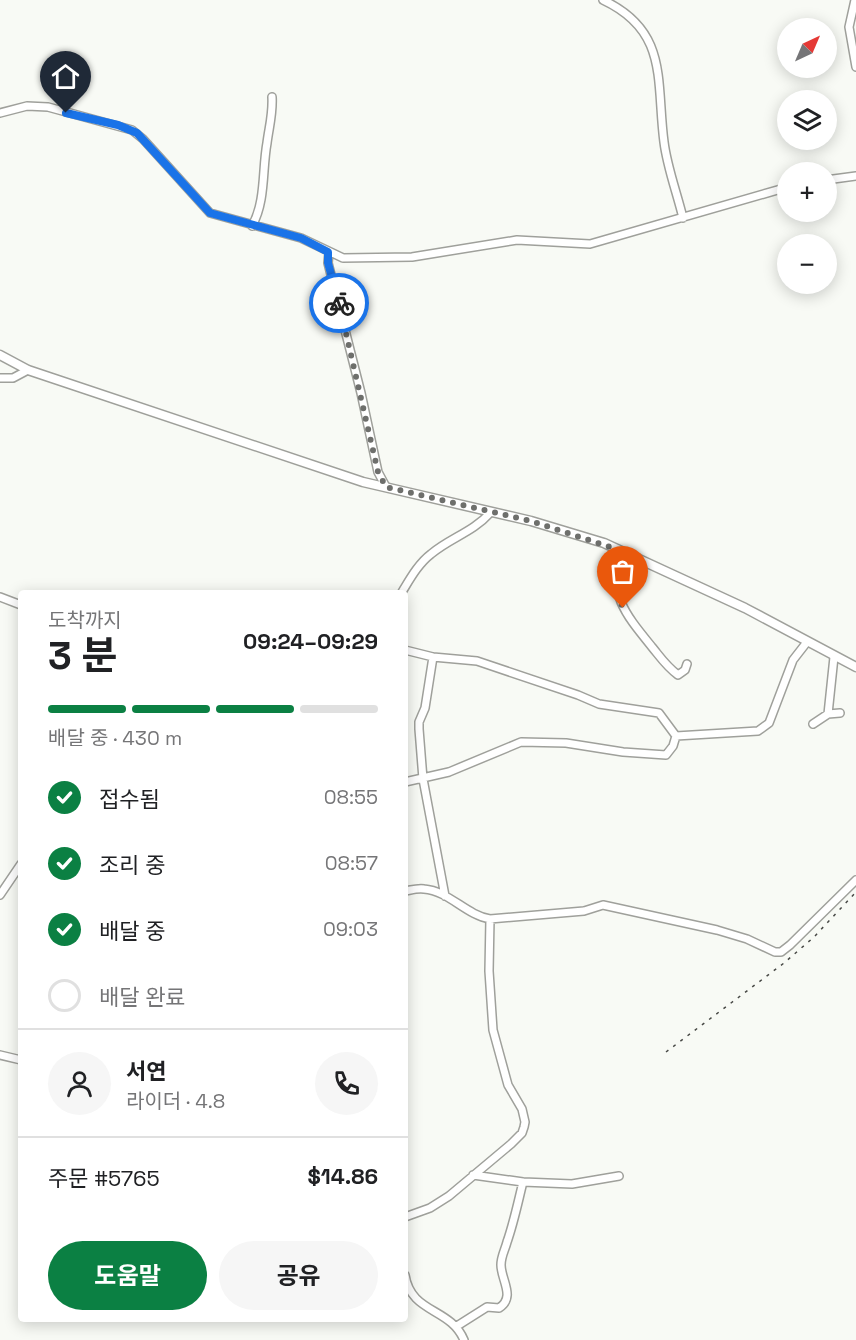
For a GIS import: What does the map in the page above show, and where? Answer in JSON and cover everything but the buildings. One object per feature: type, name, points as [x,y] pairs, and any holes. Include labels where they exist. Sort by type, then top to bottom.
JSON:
[{"type":"main road","points":[[0,355],[28,370],[173,420],[386,487],[531,521],[616,549],[745,608],[856,667]]},
{"type":"street","points":[[603,0],[622,9],[636,21],[654,51],[660,87],[664,148],[683,218]]},
{"type":"street","points":[[855,0],[849,27],[856,67]]},
{"type":"street","points":[[252,226],[264,179],[266,144],[272,121],[272,97]]},
{"type":"street","points":[[0,113],[27,106],[48,107],[132,130],[143,139],[210,213],[301,238],[343,258],[422,255],[517,240],[590,244],[777,190]]},
{"type":"street","points":[[837,179],[856,176]]},
{"type":"street","points":[[328,252],[328,263],[361,393],[378,472],[386,487]]},
{"type":"street","points":[[0,378],[13,378],[28,370]]},
{"type":"street","points":[[403,590],[430,554],[479,525],[490,513]]},
{"type":"street","points":[[616,549],[615,589],[623,608],[664,665],[678,675],[687,664]]},
{"type":"street","points":[[0,597],[18,603]]},
{"type":"street","points":[[676,736],[758,731],[765,727],[769,723],[793,660],[807,642]]},
{"type":"street","points":[[408,651],[433,657],[477,661],[599,704],[654,711],[663,717],[676,736]]},
{"type":"street","points":[[433,657],[425,708],[419,722],[423,779],[445,896]]},
{"type":"street","points":[[828,714],[834,657]]},
{"type":"street","points":[[813,723],[828,714],[840,713]]},
{"type":"street","points":[[408,782],[449,772],[520,742],[592,746],[653,756],[666,755],[676,736]]},
{"type":"street","points":[[0,895],[18,868]]},
{"type":"street","points":[[408,891],[423,889],[445,896],[478,917],[490,919],[584,911],[603,904],[717,930],[747,939],[775,952],[781,952],[856,880]]},
{"type":"street","points":[[408,1216],[438,1204],[522,1133],[525,1122],[522,1109],[505,1077],[493,1030],[489,971],[490,919]]},
{"type":"street","points":[[0,1055],[18,1059]]},
{"type":"street","points":[[473,1175],[523,1182],[580,1184],[619,1176]]},
{"type":"street","points":[[457,1326],[484,1308],[499,1308],[507,1300],[508,1294],[502,1276],[501,1262],[520,1202],[523,1182]]},
{"type":"street","points":[[408,1282],[419,1304],[457,1326],[464,1340]]},
{"type":"railway","points":[[666,1052],[784,963],[814,937],[856,892]]},
{"type":"way so far","points":[[339,303],[378,472],[386,487],[531,521],[604,543],[616,549],[615,589],[623,608]]},
{"type":"route","points":[[66,113],[118,125],[137,133],[210,213],[301,238],[321,247],[328,252],[328,263],[339,303]]}]
